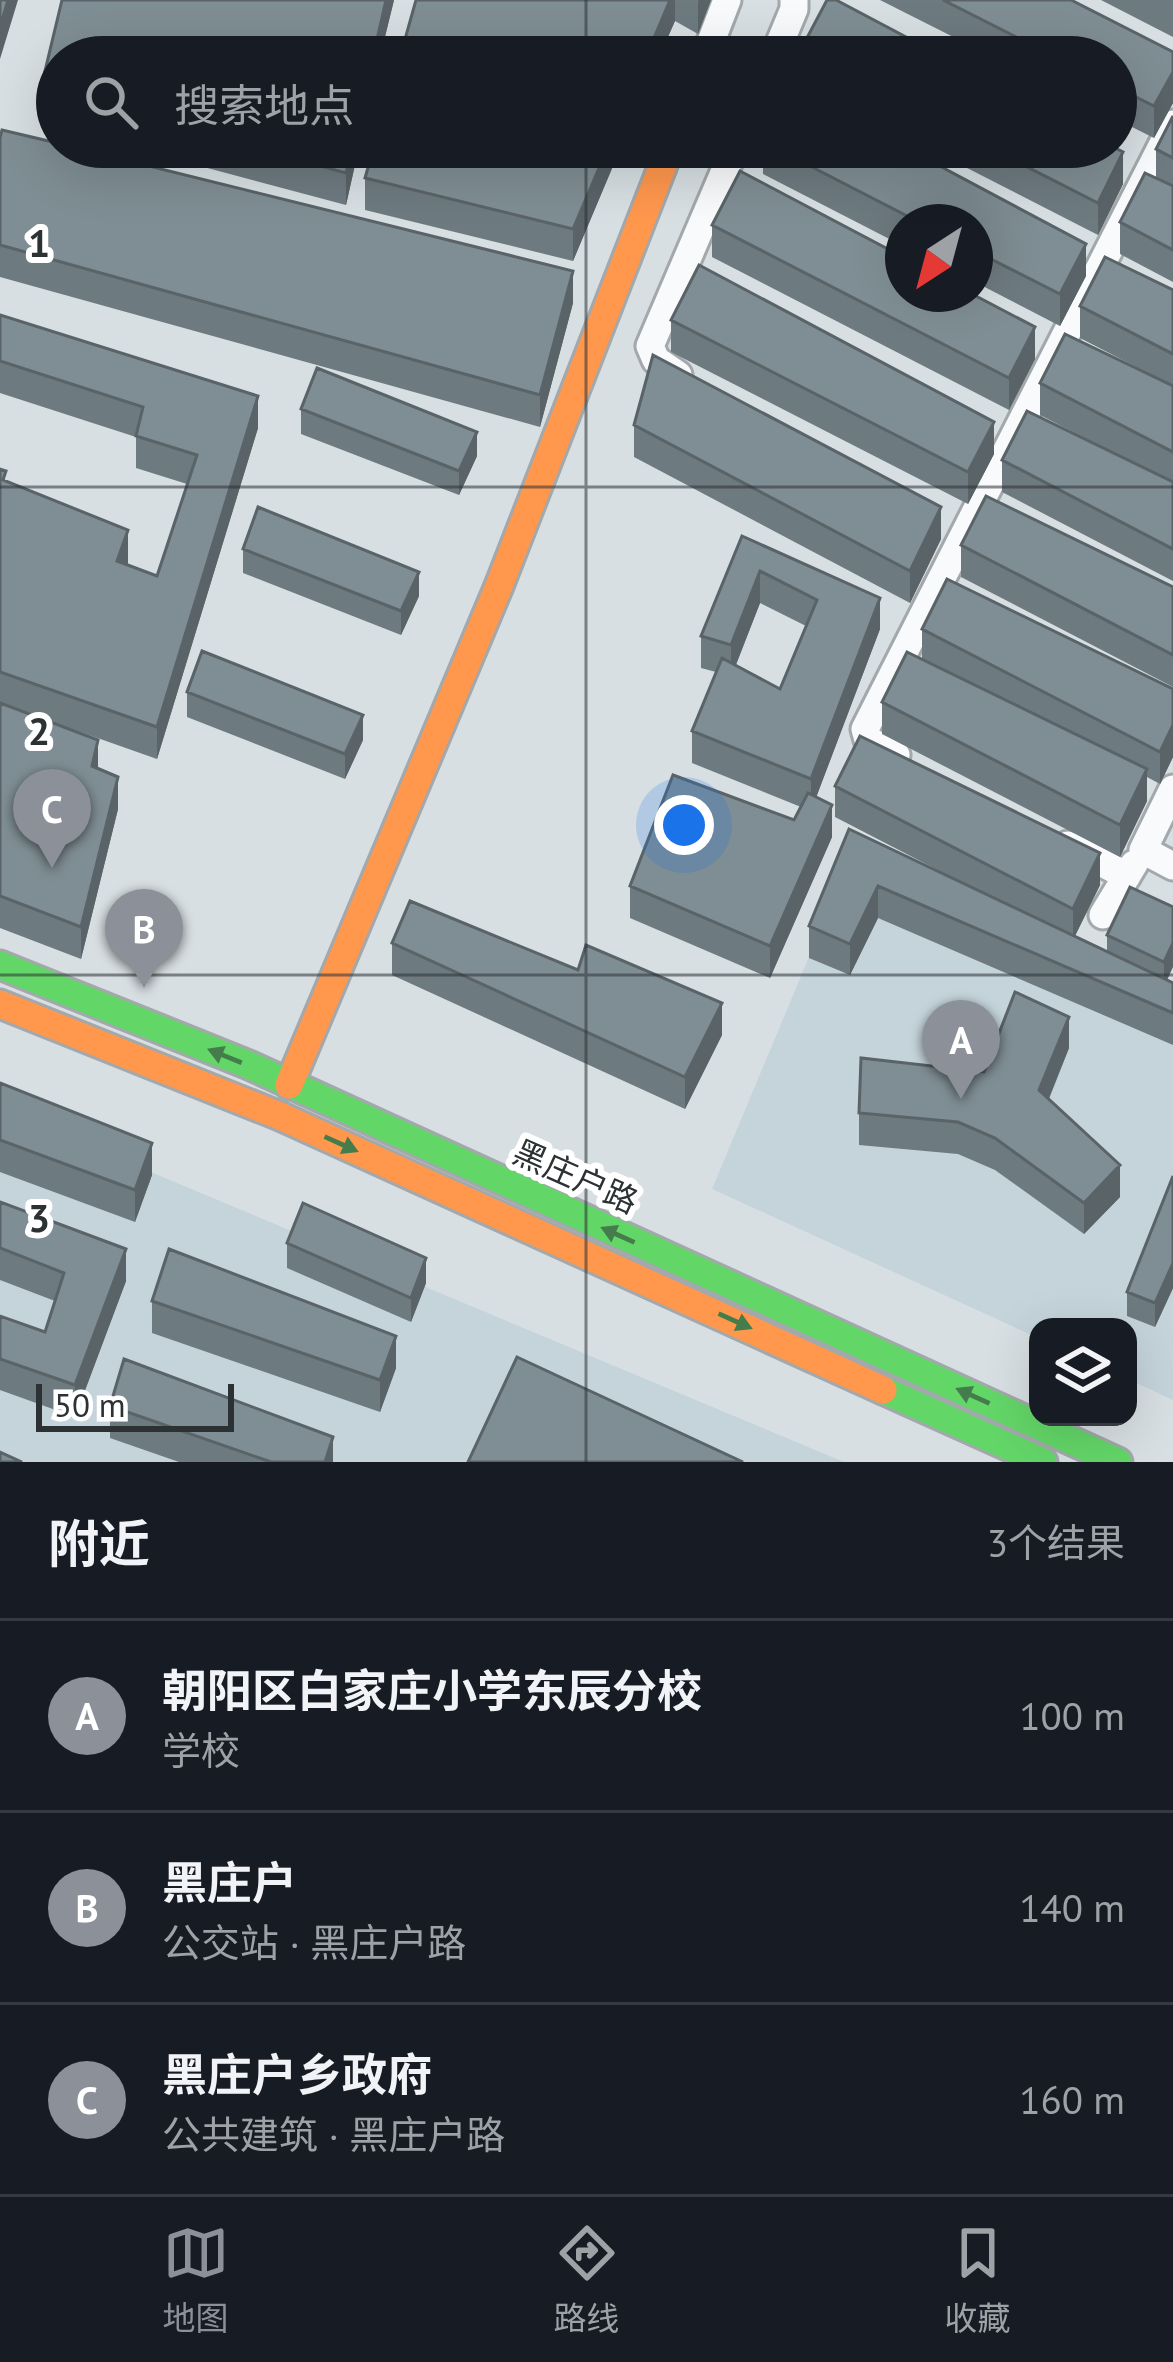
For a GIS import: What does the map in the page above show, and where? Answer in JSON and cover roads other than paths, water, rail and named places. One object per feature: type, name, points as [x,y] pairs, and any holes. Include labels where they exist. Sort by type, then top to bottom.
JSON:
[{"type":"street","points":[[713,36],[727,0]]},
{"type":"street","points":[[781,36],[794,0]]},
{"type":"street","points":[[927,771],[868,740],[865,729],[960,521],[1173,124]]},
{"type":"street","points":[[289,1084],[499,586],[662,168]]},
{"type":"street","points":[[708,391],[668,370],[650,346],[727,168]]},
{"type":"street","points":[[1103,915],[1173,789]]},
{"type":"street","points":[[1047,834],[1127,876]]},
{"type":"street","points":[[1143,850],[1173,866]]},
{"type":"street","name":"黑庄户路","points":[[0,965],[289,1084],[1118,1462]]},
{"type":"street","name":"黑庄户路","points":[[0,1004],[280,1116],[1043,1462]]},
{"type":"place","name":"黑庄户乡政府","points":[[52,868]]},
{"type":"place","name":"黑庄户","points":[[144,988]]},
{"type":"place","name":"朝阳区白家庄小学东辰分校","points":[[961,1099]]}]
